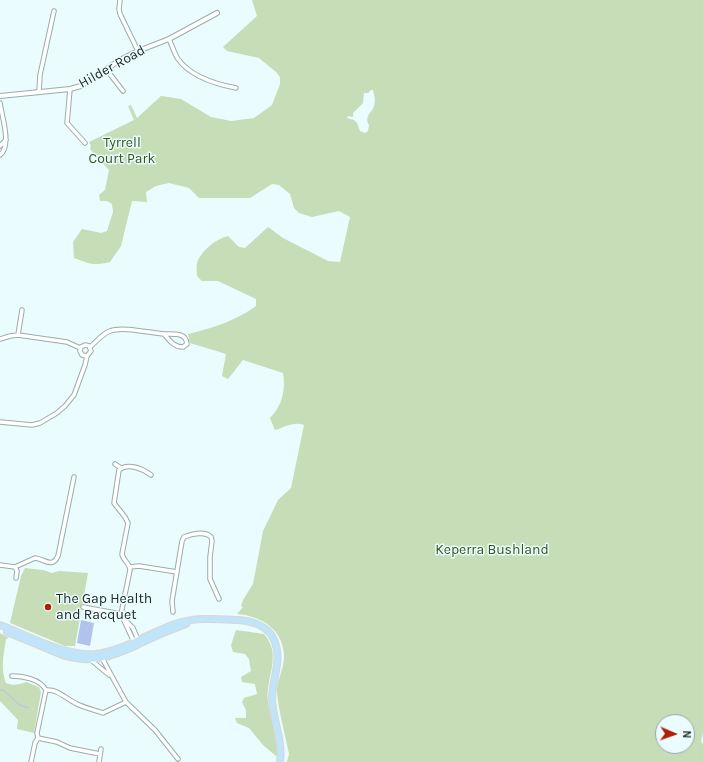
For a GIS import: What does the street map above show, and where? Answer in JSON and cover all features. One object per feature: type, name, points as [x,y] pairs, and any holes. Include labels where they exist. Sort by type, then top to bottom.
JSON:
[{"type":"main road","points":[[0,628],[66,656],[90,660],[121,650],[136,642],[198,619],[211,618],[247,621],[260,625],[271,635],[277,650],[278,660],[272,698],[273,712],[282,749],[280,762]]},
{"type":"main road","points":[[0,625],[69,651],[101,656]]},
{"type":"street","points":[[120,0],[120,14],[138,51]]},
{"type":"street","points":[[39,91],[39,81],[54,11]]},
{"type":"street","name":"Hilder Road","points":[[0,96],[70,89],[81,86],[106,69],[138,51],[169,39],[217,13]]},
{"type":"street","points":[[169,39],[178,58],[185,66],[207,80],[236,88]]},
{"type":"street","points":[[106,69],[123,92]]},
{"type":"street","points":[[70,89],[67,122],[85,143]]},
{"type":"street","points":[[0,103],[6,140],[5,149],[0,155]]},
{"type":"street","points":[[0,146],[6,140]]},
{"type":"street","points":[[18,335],[22,310]]},
{"type":"street","points":[[0,422],[32,425],[57,413],[74,395],[81,378],[86,356],[90,352],[90,347],[110,331],[128,330],[183,336],[186,338],[187,344],[183,347],[177,347],[164,334]]},
{"type":"street","points":[[0,339],[18,335],[67,342],[80,348]]},
{"type":"street","points":[[80,348],[85,345],[90,347]]},
{"type":"street","points":[[80,348],[81,354],[86,356]]},
{"type":"street","points":[[115,464],[121,468],[128,466],[139,468],[145,470],[151,475]]},
{"type":"street","points":[[121,468],[118,475],[114,503],[127,520],[122,557],[130,567],[122,616],[136,642]]},
{"type":"street","points":[[0,564],[15,567],[35,558],[50,563],[56,560],[74,477]]},
{"type":"street","points":[[173,612],[172,601],[184,537],[209,534],[212,539],[210,579],[219,599]]},
{"type":"street","points":[[130,567],[139,566],[177,572]]},
{"type":"street","points":[[15,567],[17,571],[16,578]]},
{"type":"street","points":[[83,607],[122,616]]},
{"type":"street","points":[[101,656],[126,702],[155,730],[178,759]]},
{"type":"street","points":[[90,660],[96,663],[112,678]]},
{"type":"street","points":[[12,676],[21,676],[41,683],[46,690],[37,733],[38,738],[35,743],[31,762]]},
{"type":"street","points":[[46,690],[52,689],[76,703],[103,713],[126,702]]},
{"type":"street","points":[[38,738],[57,742],[70,748],[100,754]]},
{"type":"street","points":[[99,762],[101,749]]},
{"type":"green space","name":"Keperra Bushland","points":[[252,0],[703,0],[703,732],[701,742],[703,744],[703,762],[287,762],[289,754],[277,693],[284,662],[283,647],[276,632],[270,626],[255,618],[237,614],[243,607],[241,606],[243,600],[253,584],[263,531],[278,500],[291,488],[304,425],[293,424],[275,430],[270,418],[278,408],[282,397],[284,386],[283,373],[243,360],[228,379],[222,376],[226,354],[190,343],[188,334],[232,320],[256,306],[256,299],[218,281],[202,281],[197,276],[198,260],[215,242],[228,236],[239,247],[245,248],[268,227],[283,238],[328,261],[340,262],[350,217],[339,211],[312,217],[299,213],[294,208],[290,194],[279,185],[272,184],[250,198],[199,198],[189,188],[169,183],[156,186],[146,192],[147,202],[132,201],[121,246],[110,262],[92,264],[74,258],[73,242],[82,229],[101,233],[107,231],[113,212],[112,204],[107,201],[100,201],[99,195],[105,190],[109,170],[90,149],[91,146],[89,142],[134,120],[128,106],[131,105],[137,118],[161,96],[181,99],[211,117],[231,121],[254,118],[272,105],[280,84],[280,77],[276,72],[259,58],[227,51],[223,47],[257,16]],"holes":[[[373,90],[375,104],[368,116],[368,131],[365,133],[360,131],[354,120],[347,118],[348,116],[353,117],[353,113],[363,103],[364,93],[368,93]]]},
{"type":"green space","name":"The Gap Health and Racquet","points":[[25,568],[43,570],[52,573],[59,571],[88,573],[75,646],[65,646],[10,623],[21,576]]},
{"type":"green space","points":[[236,630],[264,634],[270,642],[273,659],[268,702],[279,753],[276,756],[263,745],[249,728],[237,723],[235,718],[246,718],[246,710],[242,702],[244,698],[257,694],[255,684],[242,682],[241,677],[251,671],[249,659],[245,654],[233,652],[231,645]]},
{"type":"green space","points":[[0,633],[9,638],[6,639],[3,661],[3,672],[6,683],[16,685],[26,682],[39,687],[41,692],[34,733],[17,729],[18,720],[0,701]]},
{"type":"water","points":[[81,620],[94,623],[90,646],[77,643]]},
{"type":"waterway","points":[[0,690],[3,690],[20,705],[28,708]]},
{"type":"place","name":"The Gap Health and Racquet","points":[[48,607]]},
{"type":"park label","name":"Tyrrell Court Park","points":[[122,152]]}]
